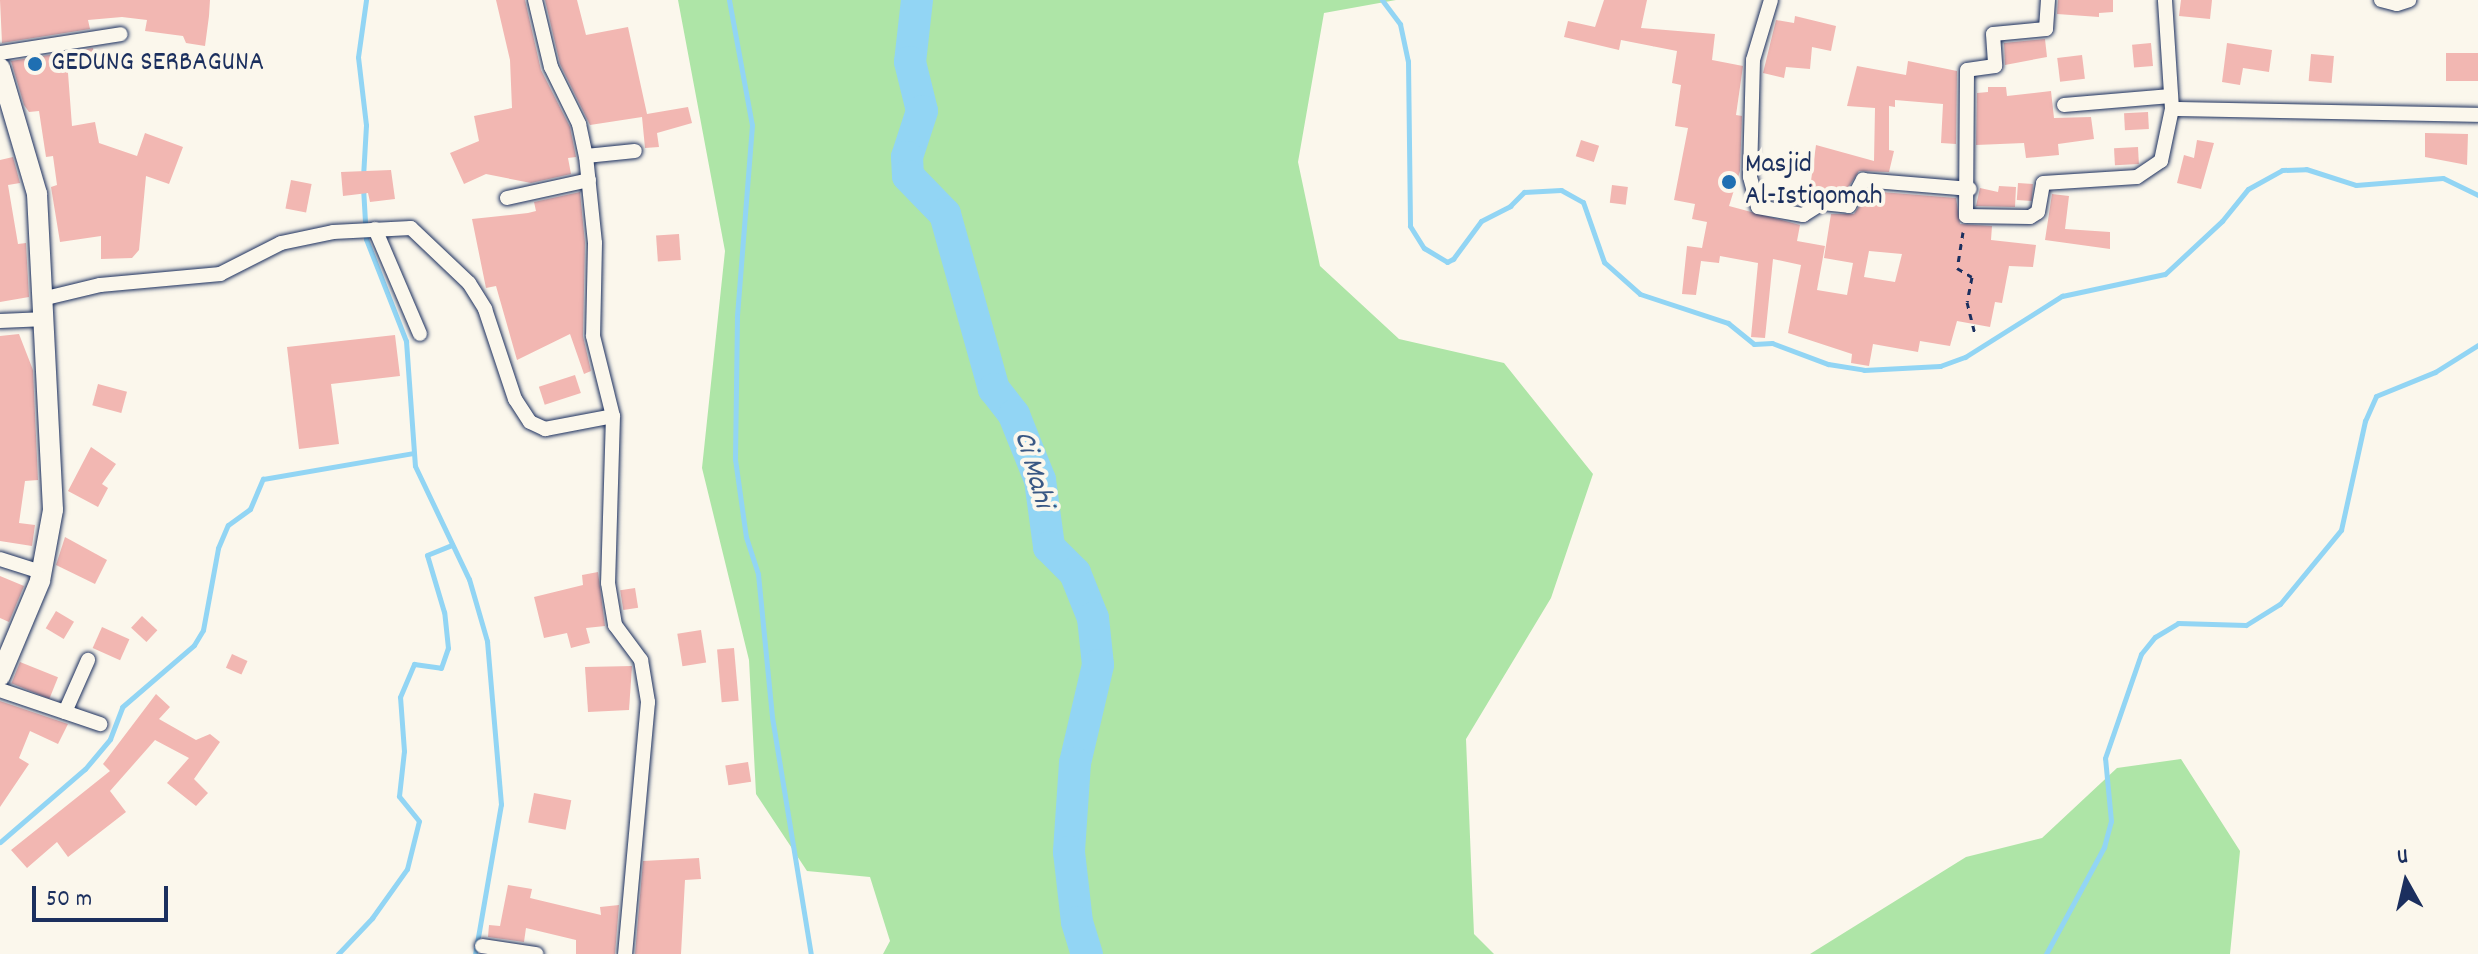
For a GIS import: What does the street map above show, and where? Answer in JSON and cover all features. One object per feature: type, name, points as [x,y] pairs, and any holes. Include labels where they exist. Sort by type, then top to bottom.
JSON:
[{"type":"street","points":[[535,0],[551,67],[579,124],[586,156],[595,243],[593,336],[613,416],[608,583],[615,625],[641,660],[648,702],[625,954]]},
{"type":"street","points":[[1771,0],[1753,60],[1750,177],[1758,207],[1803,215],[1822,203],[1849,206],[1863,180],[1970,189]]},
{"type":"street","points":[[2048,0],[2046,29],[1993,34],[1995,66],[1967,70],[1965,160],[1970,189],[1966,216],[2030,217],[2038,212],[2043,183],[2123,180],[2151,170],[2161,161],[2171,103],[2165,0]]},
{"type":"street","points":[[2381,0],[2397,4],[2409,0]]},
{"type":"street","points":[[0,53],[121,34]]},
{"type":"street","points":[[0,68],[37,194],[46,298],[53,510],[41,572],[0,676]]},
{"type":"street","points":[[2064,105],[2171,103],[2478,115]]},
{"type":"street","points":[[586,156],[635,151]]},
{"type":"street","points":[[507,198],[589,180]]},
{"type":"street","points":[[46,298],[100,285],[220,274],[292,240],[375,229],[411,228],[469,283],[485,309],[515,399],[530,422],[545,429],[613,416]]},
{"type":"street","points":[[375,229],[420,334]]},
{"type":"street","points":[[0,321],[46,319]]},
{"type":"street","points":[[0,559],[41,572]]},
{"type":"street","points":[[65,712],[88,660]]},
{"type":"street","points":[[0,690],[100,724]]},
{"type":"street","points":[[482,946],[536,954]]},
{"type":"path","points":[[1966,216],[1957,268],[1972,277],[1967,302],[1975,333]]},
{"type":"green space","points":[[678,0],[1396,0],[1324,13],[1298,162],[1320,266],[1399,339],[1504,363],[1593,474],[1551,598],[1466,739],[1474,934],[1494,954],[883,954],[890,941],[870,877],[807,871],[756,794],[749,660],[702,468],[725,251]]},
{"type":"green space","points":[[2181,759],[2240,851],[2230,954],[1810,954],[1966,857],[2042,838],[2117,768]]},
{"type":"building","points":[[0,0],[210,0],[205,46],[186,43],[183,36],[145,31],[147,20],[122,17],[88,20],[90,29],[2,43]]},
{"type":"building","points":[[496,0],[525,0],[541,70],[570,127],[576,157],[568,158],[571,174],[531,183],[486,174],[464,184],[450,153],[479,141],[474,116],[512,108],[510,60]]},
{"type":"building","points":[[545,0],[577,0],[586,35],[628,27],[647,114],[688,107],[692,123],[657,133],[659,147],[645,148],[642,117],[590,125],[560,64]]},
{"type":"building","points":[[1604,0],[1647,0],[1641,28],[1715,34],[1712,60],[1743,66],[1736,115],[1742,116],[1740,171],[1729,206],[1800,225],[1797,241],[1825,246],[1817,290],[1847,295],[1853,263],[1824,258],[1831,214],[1854,214],[1869,191],[1956,198],[1960,224],[1992,226],[1991,240],[2036,245],[2033,267],[2009,266],[2002,303],[1995,302],[1990,327],[1957,321],[1950,346],[1920,341],[1918,352],[1873,344],[1869,366],[1851,363],[1852,354],[1788,333],[1801,265],[1773,259],[1765,338],[1751,337],[1758,263],[1720,256],[1719,263],[1701,261],[1696,295],[1682,294],[1687,246],[1702,248],[1707,222],[1692,219],[1695,204],[1674,200],[1688,128],[1675,126],[1681,85],[1672,83],[1677,51],[1621,40],[1619,50],[1564,37],[1568,21],[1595,27]],"holes":[[[1869,251],[1902,254],[1895,282],[1864,277]]]},
{"type":"building","points":[[2058,0],[2113,0],[2113,12],[2099,13],[2099,17],[2057,14]]},
{"type":"building","points":[[2181,0],[2212,0],[2210,19],[2179,16]]},
{"type":"building","points":[[1795,16],[1836,26],[1831,51],[1812,47],[1810,69],[1786,67],[1784,78],[1763,73],[1776,20],[1794,23]]},
{"type":"building","points":[[2045,39],[2047,57],[2005,65],[2004,43]]},
{"type":"building","points":[[2151,43],[2153,66],[2134,68],[2132,45]]},
{"type":"building","points":[[2227,43],[2272,50],[2269,72],[2243,68],[2240,85],[2222,82]]},
{"type":"building","points":[[93,48],[97,68],[68,73],[72,126],[95,122],[99,143],[137,156],[145,133],[183,147],[169,184],[146,176],[139,250],[132,258],[101,259],[101,236],[60,242],[51,187],[57,185],[53,156],[46,157],[39,111],[29,112],[24,105],[11,61]]},
{"type":"building","points":[[2446,53],[2478,53],[2478,81],[2446,81]]},
{"type":"building","points":[[2311,54],[2334,56],[2332,83],[2309,81]]},
{"type":"building","points":[[2082,55],[2085,79],[2060,82],[2057,58]]},
{"type":"building","points":[[1908,61],[1957,71],[1956,144],[1941,143],[1943,104],[1895,100],[1895,107],[1889,106],[1889,150],[1894,151],[1889,172],[1859,171],[1843,195],[1809,195],[1816,145],[1874,161],[1875,108],[1847,106],[1857,66],[1906,75]]},
{"type":"building","points":[[1988,87],[2006,87],[2007,96],[2051,91],[2054,118],[2091,117],[2094,139],[2058,144],[2059,155],[2026,158],[2024,143],[1976,145],[1977,93],[1988,92]]},
{"type":"building","points":[[2148,112],[2149,129],[2125,130],[2124,113]]},
{"type":"building","points":[[2425,133],[2468,134],[2467,165],[2425,157]]},
{"type":"building","points":[[1581,140],[1599,146],[1594,162],[1576,156]]},
{"type":"building","points":[[2197,140],[2214,143],[2201,189],[2177,183],[2184,155],[2194,158]]},
{"type":"building","points":[[2138,147],[2139,164],[2115,165],[2114,148]]},
{"type":"building","points":[[13,157],[20,183],[8,185],[18,244],[26,243],[29,297],[0,302],[0,160]]},
{"type":"building","points":[[391,170],[395,199],[370,202],[368,193],[343,196],[341,172]]},
{"type":"building","points":[[291,180],[312,184],[306,212],[285,208]]},
{"type":"building","points":[[2018,183],[2033,184],[2032,201],[2017,200]]},
{"type":"building","points":[[1612,185],[1628,187],[1626,205],[1610,203]]},
{"type":"building","points":[[1999,186],[2016,187],[2015,207],[1976,206],[1980,188],[1998,192]]},
{"type":"building","points":[[580,192],[585,243],[583,336],[591,371],[584,374],[570,334],[517,360],[496,286],[486,288],[472,219],[536,211],[534,202]]},
{"type":"building","points":[[2052,194],[2069,196],[2065,229],[2110,232],[2110,249],[2045,240]]},
{"type":"building","points":[[679,234],[681,260],[658,262],[656,236]]},
{"type":"building","points":[[19,334],[33,370],[38,480],[25,481],[19,523],[35,525],[32,546],[0,541],[0,336]]},
{"type":"building","points":[[395,335],[400,376],[331,384],[339,444],[299,449],[287,347]]},
{"type":"building","points":[[575,375],[581,393],[545,405],[539,387]]},
{"type":"building","points":[[98,384],[127,392],[121,413],[92,405]]},
{"type":"building","points":[[91,447],[116,464],[102,484],[108,488],[98,507],[68,491]]},
{"type":"building","points":[[65,537],[107,560],[95,584],[56,565]]},
{"type":"building","points":[[598,572],[605,626],[586,628],[590,643],[571,648],[567,633],[544,638],[534,597],[583,585],[582,575]]},
{"type":"building","points":[[0,576],[24,586],[9,622],[0,618]]},
{"type":"building","points":[[635,588],[638,608],[623,610],[620,590]]},
{"type":"building","points":[[56,611],[74,622],[64,639],[46,628]]},
{"type":"building","points":[[142,616],[157,630],[146,642],[131,628]]},
{"type":"building","points":[[102,627],[129,639],[120,660],[93,648]]},
{"type":"building","points":[[701,630],[706,663],[682,666],[677,634]]},
{"type":"building","points":[[734,648],[739,701],[722,702],[717,649]]},
{"type":"building","points":[[232,654],[248,661],[241,675],[226,668]]},
{"type":"building","points":[[20,662],[58,677],[49,699],[11,683]]},
{"type":"building","points":[[632,666],[629,710],[588,712],[585,667]]},
{"type":"building","points":[[156,694],[170,707],[159,719],[196,740],[210,734],[220,742],[194,779],[208,793],[196,806],[167,783],[189,758],[155,740],[110,791],[126,812],[68,857],[57,842],[27,868],[11,850],[110,771],[103,764]]},
{"type":"building","points":[[0,701],[68,724],[58,744],[30,731],[19,758],[29,764],[0,807]]},
{"type":"building","points":[[748,762],[751,782],[728,785],[725,766]]},
{"type":"building","points":[[534,793],[571,800],[566,830],[528,822]]},
{"type":"building","points":[[699,858],[701,879],[685,880],[681,954],[635,954],[643,861]]},
{"type":"building","points":[[508,885],[532,889],[530,898],[601,915],[600,907],[619,905],[615,954],[576,954],[576,940],[526,928],[524,942],[488,937],[489,925],[500,926]]},
{"type":"waterway","points":[[363,177],[366,125],[358,57],[366,0]]},
{"type":"waterway","points":[[729,0],[752,125],[737,316],[735,459],[746,537],[758,574],[772,717],[811,954]]},
{"type":"waterway","name":"Ci Mahi","points":[[917,0],[910,62],[922,111],[907,157],[908,176],[945,214],[994,389],[1014,415],[1040,480],[1049,547],[1075,573],[1093,618],[1098,665],[1075,763],[1069,852],[1077,922],[1087,954]]},
{"type":"waterway","points":[[1382,0],[1400,24],[1408,61],[1410,226],[1424,248],[1447,262],[1453,259],[1481,221],[1510,206],[1524,192],[1561,190],[1583,202],[1604,262],[1640,294],[1728,323],[1754,344],[1772,343],[1828,364],[1864,370],[1940,366],[1965,357],[2062,296],[2165,274],[2222,221],[2248,189],[2282,170],[2306,169],[2356,185],[2443,178],[2478,195]]},
{"type":"waterway","points":[[363,187],[366,239],[406,341],[415,466],[469,579],[487,641],[501,804],[475,954]]},
{"type":"waterway","points":[[2046,954],[2104,847],[2111,821],[2105,758],[2141,654],[2155,637],[2178,623],[2246,625],[2280,604],[2341,530],[2365,421],[2376,396],[2435,372],[2478,345]]},
{"type":"waterway","points":[[0,842],[85,769],[110,739],[122,707],[194,645],[203,630],[218,548],[228,525],[250,509],[263,479],[413,453]]},
{"type":"waterway","points":[[338,954],[372,918],[407,869],[419,821],[399,796],[404,751],[400,697],[414,664],[441,668],[448,648],[444,612],[427,555],[452,545]]},
{"type":"place","name":"GEDUNG SERBAGUNA","points":[[35,64]]},
{"type":"place","name":"Masjid Al-Istiqomah","points":[[1729,182]]}]
